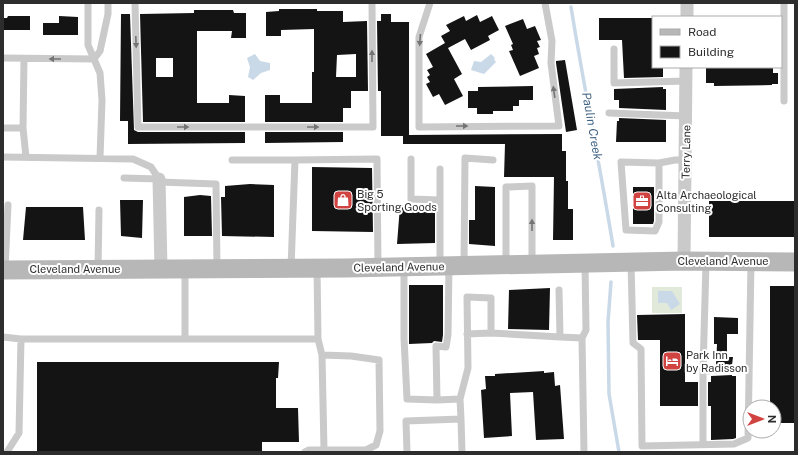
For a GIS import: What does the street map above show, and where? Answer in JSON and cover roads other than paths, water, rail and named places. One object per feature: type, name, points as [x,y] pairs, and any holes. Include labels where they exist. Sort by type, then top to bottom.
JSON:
[{"type":"main road","name":"Cleveland Avenue","points":[[4,270],[404,267],[684,261],[795,262]]},
{"type":"street","points":[[687,3],[687,16]]},
{"type":"street","name":"Terry Lane","points":[[684,261],[686,68]]},
{"type":"street","points":[[159,181],[161,268]]},
{"type":"lane","points":[[88,3],[88,46],[100,73],[102,100],[100,158]]},
{"type":"lane","points":[[94,59],[100,51],[108,14],[108,3]]},
{"type":"lane","points":[[135,3],[138,127],[373,127],[372,3]]},
{"type":"lane","points":[[430,3],[419,37],[419,127],[559,126],[550,63],[552,41],[545,3]]},
{"type":"lane","points":[[784,3],[784,101]]},
{"type":"lane","points":[[614,49],[614,82],[686,81]]},
{"type":"lane","points":[[3,58],[94,59]]},
{"type":"lane","points":[[24,58],[23,128],[26,157]]},
{"type":"lane","points":[[609,113],[686,116]]},
{"type":"lane","points":[[3,128],[23,128]]},
{"type":"lane","points":[[3,157],[133,158],[151,167],[159,181]]},
{"type":"lane","points":[[437,400],[436,346],[446,347],[448,335],[451,266],[464,158],[493,160]]},
{"type":"lane","points":[[232,160],[377,159],[378,267]]},
{"type":"lane","points":[[411,159],[411,199],[440,200]]},
{"type":"lane","points":[[291,268],[295,160]]},
{"type":"lane","points":[[659,163],[659,222],[655,231],[626,230],[621,162],[659,163],[675,160],[686,160]]},
{"type":"lane","points":[[440,169],[440,200],[451,266]]},
{"type":"lane","points":[[124,178],[216,184],[217,268]]},
{"type":"lane","points":[[506,265],[506,187],[532,186],[532,264]]},
{"type":"lane","points":[[4,270],[5,233],[8,205]]},
{"type":"lane","points":[[98,269],[99,210]]},
{"type":"lane","points":[[703,444],[703,370],[706,261]]},
{"type":"lane","points":[[631,262],[633,343],[641,349],[642,446],[734,444],[748,438],[751,261]]},
{"type":"lane","points":[[584,452],[582,338],[586,330],[585,263]]},
{"type":"lane","points":[[404,267],[404,338],[407,399],[460,399]]},
{"type":"lane","points":[[185,268],[185,338]]},
{"type":"lane","points":[[317,268],[318,339],[322,355],[324,450]]},
{"type":"lane","points":[[559,290],[560,337]]},
{"type":"lane","points":[[462,452],[460,399],[468,368],[467,297],[491,298],[491,333]]},
{"type":"lane","points":[[468,334],[491,333],[582,338]]},
{"type":"lane","points":[[3,338],[318,339]]},
{"type":"lane","points":[[6,452],[20,433],[21,339]]},
{"type":"lane","points":[[305,452],[309,450],[366,450],[376,445],[380,431],[379,360],[351,356],[322,355]]},
{"type":"lane","points":[[703,370],[749,369]]},
{"type":"lane","points":[[407,452],[406,421],[461,419]]},
{"type":"water","points":[[255,54],[260,61],[270,63],[270,70],[261,73],[253,80],[248,77],[250,67],[247,58]]},
{"type":"water","points":[[491,54],[495,58],[494,59],[496,62],[484,74],[471,70],[474,61],[481,62]]},
{"type":"water","points":[[658,291],[672,291],[680,304],[671,310],[667,303],[658,303]]},
{"type":"waterway","name":"Paulin Creek","points":[[571,7],[613,246]]},
{"type":"waterway","name":"Paulin Creek","points":[[611,282],[608,322],[609,394],[619,452]]},
{"type":"place","name":"Big 5 Sporting Goods","points":[[343,200]]},
{"type":"place","name":"Alta Archaeological Consulting","points":[[642,201]]},
{"type":"place","name":"Park Inn by Radisson","points":[[672,361]]}]
